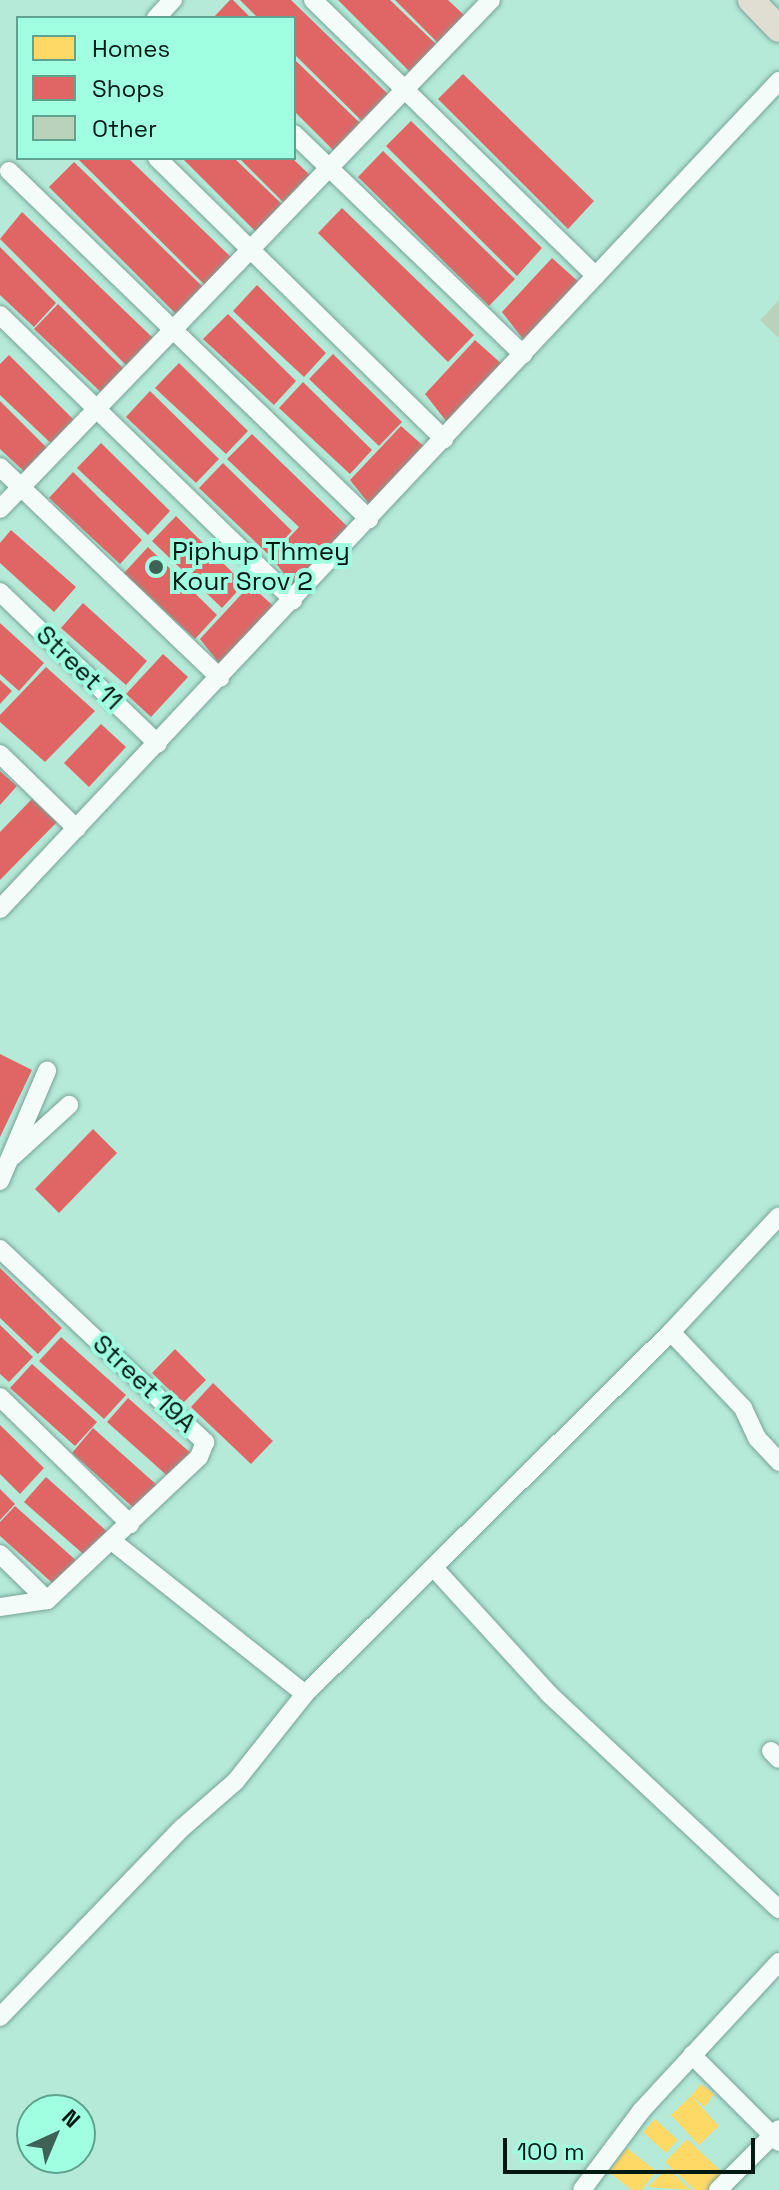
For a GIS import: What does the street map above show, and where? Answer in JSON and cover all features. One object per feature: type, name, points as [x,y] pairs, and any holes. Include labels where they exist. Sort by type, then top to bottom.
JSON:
[{"type":"highway","points":[[751,0],[779,29]]},
{"type":"street","points":[[313,0],[596,276]]},
{"type":"street","points":[[0,509],[405,90],[479,4]]},
{"type":"street","points":[[2,903],[158,744],[779,81]]},
{"type":"street","points":[[296,136],[523,354]]},
{"type":"street","points":[[159,160],[444,439]]},
{"type":"street","points":[[10,169],[369,519]]},
{"type":"street","points":[[0,315],[293,600]]},
{"type":"street","points":[[0,467],[220,678]]},
{"type":"street","name":"Street 11","points":[[0,592],[158,744]]},
{"type":"street","points":[[0,754],[77,829]]},
{"type":"street","points":[[0,1181],[47,1071]]},
{"type":"street","points":[[8,1161],[69,1105]]},
{"type":"street","points":[[0,2017],[182,1828],[235,1782],[305,1694],[435,1569],[671,1332],[779,1216]]},
{"type":"street","name":"Street 19A","points":[[0,1249],[205,1442],[199,1457],[130,1524]]},
{"type":"street","points":[[671,1332],[743,1408],[757,1438],[779,1462]]},
{"type":"street","points":[[0,1397],[130,1524],[47,1600],[0,1607]]},
{"type":"street","points":[[112,1541],[305,1694]]},
{"type":"street","points":[[0,1554],[47,1600]]},
{"type":"street","points":[[435,1569],[559,1705],[779,1909]]},
{"type":"street","points":[[582,2190],[692,2055],[779,1962]]},
{"type":"street","points":[[692,2055],[777,2135],[718,2190]]},
{"type":"building: Homes","points":[[701,2084],[714,2094],[705,2107],[691,2096]]},
{"type":"building: Homes","points":[[691,2096],[719,2126],[699,2145],[671,2115]]},
{"type":"building: Homes","points":[[655,2119],[678,2140],[666,2153],[643,2132]]},
{"type":"building: Homes","points":[[687,2139],[723,2173],[707,2190],[695,2190],[665,2162]]},
{"type":"building: Homes","points":[[627,2148],[656,2171],[642,2190],[632,2190],[609,2172]]},
{"type":"building: Homes","points":[[667,2168],[691,2190],[648,2187]]},
{"type":"building: Shops","points":[[233,0],[249,16],[215,16]]},
{"type":"building: Shops","points":[[240,0],[291,0],[392,98],[366,125],[296,56],[296,16],[256,16]]},
{"type":"building: Shops","points":[[338,0],[390,0],[438,46],[412,74]]},
{"type":"building: Shops","points":[[395,0],[448,0],[465,16],[439,44]]},
{"type":"building: Shops","points":[[296,61],[363,126],[337,154],[296,113]]},
{"type":"building: Shops","points":[[463,74],[594,201],[568,229],[438,99]]},
{"type":"building: Shops","points":[[411,121],[542,248],[517,276],[386,146]]},
{"type":"building: Shops","points":[[383,151],[515,279],[489,306],[358,177]]},
{"type":"building: Shops","points":[[79,160],[130,160],[234,260],[208,288]]},
{"type":"building: Shops","points":[[184,160],[236,160],[286,208],[260,236]]},
{"type":"building: Shops","points":[[241,160],[294,160],[314,179],[288,207]]},
{"type":"building: Shops","points":[[74,162],[205,289],[179,317],[49,187]]},
{"type":"building: Shops","points":[[342,208],[474,335],[448,362],[318,233]]},
{"type":"building: Shops","points":[[22,212],[154,339],[128,367],[0,239]]},
{"type":"building: Shops","points":[[0,247],[56,303],[34,327],[0,295]]},
{"type":"building: Shops","points":[[552,258],[581,284],[527,344],[502,312]]},
{"type":"building: Shops","points":[[257,285],[326,353],[304,377],[233,311]]},
{"type":"building: Shops","points":[[58,304],[127,372],[105,396],[34,329]]},
{"type":"building: Shops","points":[[228,314],[296,381],[274,405],[203,339]]},
{"type":"building: Shops","points":[[475,340],[504,366],[450,426],[425,394]]},
{"type":"building: Shops","points":[[333,354],[402,422],[379,446],[309,379]]},
{"type":"building: Shops","points":[[9,355],[77,423],[55,447],[0,395],[0,364]]},
{"type":"building: Shops","points":[[179,363],[248,431],[226,454],[155,388]]},
{"type":"building: Shops","points":[[303,382],[372,450],[350,474],[279,408]]},
{"type":"building: Shops","points":[[150,391],[219,459],[196,483],[126,417]]},
{"type":"building: Shops","points":[[0,401],[51,452],[29,476],[0,449]]},
{"type":"building: Shops","points":[[401,426],[428,450],[374,510],[350,480]]},
{"type":"building: Shops","points":[[252,434],[350,529],[296,589],[271,557],[299,527],[227,459]]},
{"type":"building: Shops","points":[[101,443],[170,511],[148,535],[77,468]]},
{"type":"building: Shops","points":[[223,463],[292,531],[269,555],[199,488]]},
{"type":"building: Shops","points":[[73,472],[142,540],[120,564],[49,498]]},
{"type":"building: Shops","points":[[176,516],[244,584],[222,608],[152,541]]},
{"type":"building: Shops","points":[[11,530],[76,587],[54,612],[0,563],[0,543]]},
{"type":"building: Shops","points":[[148,547],[217,615],[195,639],[124,573]]},
{"type":"building: Shops","points":[[250,585],[279,611],[225,671],[200,639]]},
{"type":"building: Shops","points":[[83,603],[147,661],[126,685],[61,628]]},
{"type":"building: Shops","points":[[0,623],[44,663],[19,691],[0,674]]},
{"type":"building: Shops","points":[[163,654],[188,677],[151,717],[126,694]]},
{"type":"building: Shops","points":[[46,667],[95,711],[45,762],[0,722],[0,715]]},
{"type":"building: Shops","points":[[0,680],[12,691],[0,704]]},
{"type":"building: Shops","points":[[101,724],[126,747],[89,787],[64,763]]},
{"type":"building: Shops","points":[[0,771],[17,786],[0,805]]},
{"type":"building: Shops","points":[[32,799],[57,822],[0,880],[0,832]]},
{"type":"building: Shops","points":[[0,1054],[32,1070],[0,1137]]},
{"type":"building: Shops","points":[[93,1129],[117,1153],[59,1213],[35,1189]]},
{"type":"building: Shops","points":[[0,1268],[62,1328],[38,1354],[0,1318]]},
{"type":"building: Shops","points":[[0,1325],[33,1357],[9,1382],[0,1374]]},
{"type":"building: Shops","points":[[61,1337],[126,1395],[104,1419],[39,1361]]},
{"type":"building: Shops","points":[[175,1349],[206,1380],[183,1403],[152,1373]]},
{"type":"building: Shops","points":[[32,1364],[97,1422],[75,1446],[10,1388]]},
{"type":"building: Shops","points":[[213,1383],[273,1441],[251,1464],[191,1407]]},
{"type":"building: Shops","points":[[128,1398],[193,1455],[171,1479],[107,1422]]},
{"type":"building: Shops","points":[[0,1425],[44,1468],[20,1494],[0,1474]]},
{"type":"building: Shops","points":[[93,1428],[158,1486],[136,1510],[72,1453]]},
{"type":"building: Shops","points":[[46,1477],[111,1535],[89,1559],[24,1502]]},
{"type":"building: Shops","points":[[0,1489],[15,1504],[0,1520]]},
{"type":"building: Shops","points":[[15,1506],[79,1563],[58,1588],[0,1536],[0,1522]]},
{"type":"building: Other","points":[[779,300],[779,338],[760,320]]},
{"type":"place","name":"Piphup Thmey Kour Srov 2","points":[[156,567]]}]
